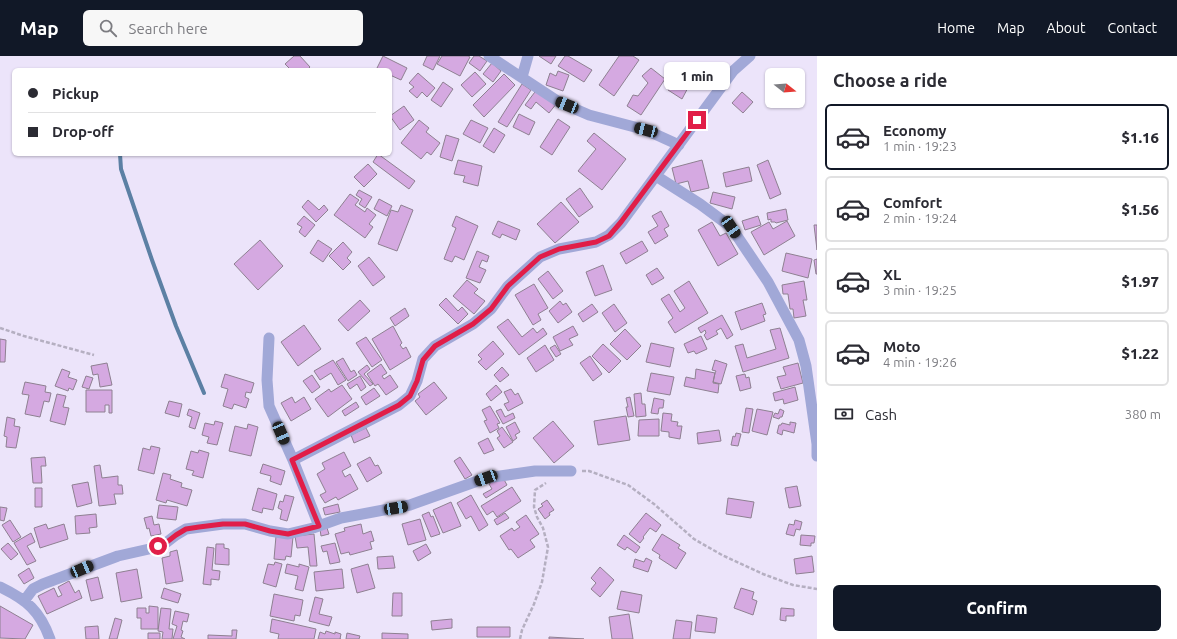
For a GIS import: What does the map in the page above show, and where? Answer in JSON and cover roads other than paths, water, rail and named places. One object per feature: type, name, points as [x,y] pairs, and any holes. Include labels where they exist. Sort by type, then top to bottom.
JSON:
[{"type":"street","points":[[489,56],[560,102],[589,114],[646,130],[679,145]]},
{"type":"street","points":[[522,77],[528,56]]},
{"type":"street","points":[[292,460],[399,405],[410,396],[417,381],[423,360],[435,346],[473,324],[491,309],[508,286],[540,257],[559,249],[596,242],[609,236],[656,176],[733,71],[750,56]]},
{"type":"street","points":[[656,176],[700,204],[731,227],[768,282],[799,340],[806,366],[817,444],[817,456]]},
{"type":"street","points":[[269,338],[267,380],[269,406],[319,526]]},
{"type":"street","points":[[24,601],[33,589],[42,584],[112,558],[158,546],[167,542],[186,529],[223,524],[245,524],[288,534],[319,526],[341,518],[410,505],[486,478],[535,471],[571,472]]},
{"type":"street","points":[[0,587],[24,601],[37,614],[45,626],[50,639]]},
{"type":"waterway","points":[[120,156],[121,169],[152,260],[176,326],[204,393]]}]
